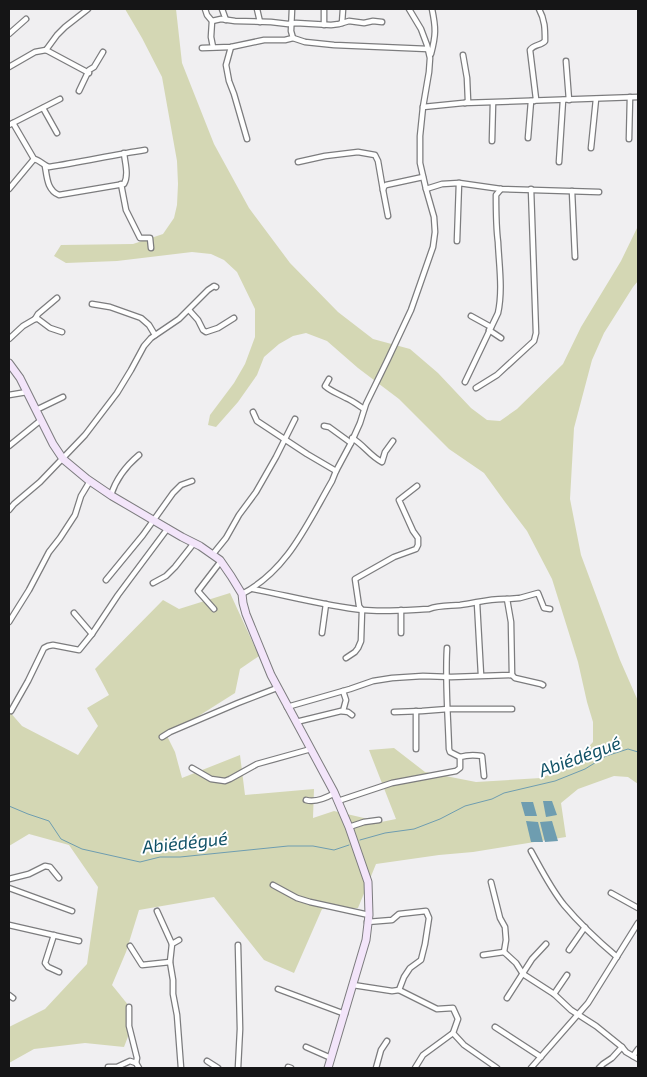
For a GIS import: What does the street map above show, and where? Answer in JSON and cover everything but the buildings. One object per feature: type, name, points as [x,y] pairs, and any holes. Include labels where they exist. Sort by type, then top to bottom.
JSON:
[{"type":"street","points":[[46,50],[65,27],[88,9]]},
{"type":"street","points":[[206,9],[207,15],[212,20],[211,37],[213,48]]},
{"type":"street","points":[[222,9],[226,20]]},
{"type":"street","points":[[257,9],[260,22]]},
{"type":"street","points":[[292,9],[291,31],[293,38]]},
{"type":"street","points":[[324,9],[324,25]]},
{"type":"street","points":[[342,24],[343,9]]},
{"type":"street","points":[[409,9],[421,29],[430,58]]},
{"type":"street","points":[[242,594],[253,588],[288,556],[332,481],[411,310],[434,247],[434,217],[420,163],[423,107],[436,27],[432,9]]},
{"type":"street","points":[[528,138],[533,101],[536,99],[530,50],[532,47],[546,41],[545,25],[539,9]]},
{"type":"street","points":[[9,34],[26,19]]},
{"type":"street","points":[[212,20],[324,25],[342,24],[349,21],[364,23],[382,22]]},
{"type":"street","points":[[202,48],[231,47],[264,40],[293,38],[305,42],[334,45],[428,48]]},
{"type":"street","points":[[231,47],[226,65],[229,81],[247,138]]},
{"type":"street","points":[[9,67],[26,56],[46,50],[89,73]]},
{"type":"street","points":[[79,91],[90,70],[103,52]]},
{"type":"street","points":[[463,55],[468,101],[464,104]]},
{"type":"street","points":[[560,162],[566,100],[566,61]]},
{"type":"street","points":[[423,107],[638,97]]},
{"type":"street","points":[[629,139],[630,98]]},
{"type":"street","points":[[60,99],[11,124],[34,159],[44,166],[87,161],[145,150]]},
{"type":"street","points":[[591,148],[596,99]]},
{"type":"street","points":[[492,141],[493,103]]},
{"type":"street","points":[[43,108],[57,133]]},
{"type":"street","points":[[298,162],[358,152],[375,155],[378,161],[388,216]]},
{"type":"street","points":[[44,166],[52,192],[59,195],[124,184],[126,180],[124,153]]},
{"type":"street","points":[[9,189],[34,159]]},
{"type":"street","points":[[383,190],[386,185],[423,177]]},
{"type":"street","points":[[121,184],[126,210],[140,238],[150,238],[151,248]]},
{"type":"street","points":[[426,189],[442,184],[458,184],[501,188],[599,192]]},
{"type":"street","points":[[457,241],[458,184]]},
{"type":"street","points":[[465,382],[500,307],[501,278],[497,240],[496,195],[501,188]]},
{"type":"street","points":[[476,388],[497,376],[534,341],[536,333],[531,189]]},
{"type":"street","points":[[572,191],[575,258]]},
{"type":"street","points":[[9,510],[40,482],[85,436],[126,378],[144,346],[155,335],[172,325],[208,290],[214,286],[216,287]]},
{"type":"street","points":[[9,338],[35,319],[38,314],[57,298]]},
{"type":"street","points":[[92,304],[127,312],[141,318],[149,325],[155,335]]},
{"type":"street","points":[[188,310],[206,332],[218,328],[234,318]]},
{"type":"street","points":[[470,316],[501,338]]},
{"type":"street","points":[[35,319],[38,319],[50,328],[62,332]]},
{"type":"street","points":[[9,363],[20,378],[53,444],[63,459],[111,495],[214,554],[221,561],[242,594],[242,604],[277,688],[335,793],[368,882],[368,919],[366,940],[328,1068]]},
{"type":"street","points":[[328,379],[325,386],[328,389],[364,409]]},
{"type":"street","points":[[9,395],[27,392]]},
{"type":"street","points":[[36,410],[63,397]]},
{"type":"street","points":[[253,412],[258,421],[336,471]]},
{"type":"street","points":[[214,554],[256,492],[276,458],[295,419]]},
{"type":"street","points":[[9,446],[41,420]]},
{"type":"street","points":[[324,426],[364,447],[375,459],[382,462],[385,452],[393,441]]},
{"type":"street","points":[[111,495],[125,468],[139,455]]},
{"type":"street","points":[[9,622],[50,552],[75,515],[81,496],[90,481]]},
{"type":"street","points":[[106,580],[177,489],[181,485],[192,481]]},
{"type":"street","points":[[346,658],[355,652],[361,641],[362,610],[359,606],[355,579],[394,557],[416,549],[418,538],[402,510],[399,500],[417,486]]},
{"type":"street","points":[[11,711],[44,648],[53,645],[79,650],[168,528]]},
{"type":"street","points":[[153,583],[166,576],[194,543]]},
{"type":"street","points":[[214,609],[198,591],[221,561]]},
{"type":"street","points":[[253,588],[362,610],[429,609],[499,599],[507,600],[538,594],[544,608],[550,608]]},
{"type":"street","points":[[507,600],[511,622],[512,675]]},
{"type":"street","points":[[477,603],[481,675]]},
{"type":"street","points":[[322,632],[326,604]]},
{"type":"street","points":[[401,610],[401,633]]},
{"type":"street","points":[[74,612],[92,634]]},
{"type":"street","points":[[447,648],[446,676],[449,749],[450,752],[460,757],[469,755],[482,756],[484,776]]},
{"type":"street","points":[[287,707],[343,692],[373,681],[392,678],[512,675],[515,678],[543,686]]},
{"type":"street","points":[[162,737],[277,688]]},
{"type":"street","points":[[343,692],[346,700],[343,712]]},
{"type":"street","points":[[394,712],[448,709],[512,709]]},
{"type":"street","points":[[296,722],[341,711],[352,715]]},
{"type":"street","points":[[416,711],[416,749]]},
{"type":"street","points":[[192,768],[211,779],[225,781],[257,764],[311,749]]},
{"type":"street","points":[[338,801],[392,783],[456,771],[460,768],[460,757]]},
{"type":"street","points":[[306,800],[316,800],[335,793]]},
{"type":"street","points":[[349,827],[379,820]]},
{"type":"street","points":[[531,851],[550,885],[564,904],[596,939],[617,957]]},
{"type":"street","points":[[9,879],[29,874],[45,866],[50,867],[59,878]]},
{"type":"street","points":[[491,882],[500,918],[505,927],[506,940],[504,952]]},
{"type":"street","points":[[273,885],[297,898],[368,919],[392,920],[399,914],[426,911],[429,918],[421,960],[410,968],[399,990]]},
{"type":"street","points":[[9,888],[72,911]]},
{"type":"street","points":[[612,893],[638,908]]},
{"type":"street","points":[[157,911],[172,944],[170,962],[181,1068]]},
{"type":"street","points":[[531,1068],[588,1003],[638,923]]},
{"type":"street","points":[[9,925],[79,941]]},
{"type":"street","points":[[569,950],[585,927]]},
{"type":"street","points":[[54,935],[45,963],[48,967],[59,972]]},
{"type":"street","points":[[172,944],[179,940]]},
{"type":"street","points":[[507,998],[532,958],[546,944]]},
{"type":"street","points":[[238,945],[240,1029],[238,1068]]},
{"type":"street","points":[[130,946],[142,965],[170,962]]},
{"type":"street","points":[[483,954],[504,952],[516,963],[523,974],[554,994],[571,1010],[596,1026],[626,1052],[638,1059]]},
{"type":"street","points":[[554,994],[567,975]]},
{"type":"street","points":[[353,984],[399,990],[437,1009],[453,1008],[458,1019],[453,1033],[423,1055],[415,1068]]},
{"type":"street","points":[[278,989],[344,1014]]},
{"type":"street","points":[[129,1007],[130,1030],[137,1058],[136,1063],[139,1068]]},
{"type":"street","points":[[495,1027],[541,1057]]},
{"type":"street","points":[[453,1033],[464,1044],[497,1068]]},
{"type":"street","points":[[376,1068],[387,1041]]},
{"type":"street","points":[[306,1047],[331,1058]]},
{"type":"street","points":[[599,1068],[622,1047]]},
{"type":"street","points":[[633,1056],[638,1049]]},
{"type":"street","points":[[207,1060],[218,1068]]},
{"type":"street","points":[[108,1067],[117,1067],[130,1061],[136,1063]]},
{"type":"green space","points":[[125,9],[176,9],[182,63],[214,144],[249,208],[290,263],[338,312],[373,339],[410,349],[438,373],[471,408],[487,420],[500,421],[517,409],[563,364],[581,327],[621,261],[638,226],[638,281],[604,333],[592,360],[574,428],[570,499],[581,555],[620,660],[638,701],[638,784],[628,777],[614,776],[578,789],[561,803],[566,837],[473,852],[376,864],[358,908],[322,909],[294,973],[264,960],[214,897],[139,910],[126,952],[112,985],[129,1006],[129,1034],[124,1047],[85,1043],[34,1049],[9,1063],[9,1027],[45,1009],[87,964],[98,887],[69,845],[29,834],[9,846],[9,711],[22,726],[78,755],[98,726],[87,708],[109,695],[95,669],[163,600],[179,609],[230,593],[259,656],[240,669],[235,693],[167,736],[175,752],[182,778],[240,755],[245,795],[314,789],[313,818],[334,811],[381,822],[396,819],[369,750],[394,748],[425,772],[476,782],[541,778],[553,773],[582,754],[593,742],[593,722],[578,662],[552,579],[527,531],[484,473],[449,449],[399,399],[358,368],[327,341],[306,333],[293,336],[279,344],[264,357],[257,375],[238,402],[216,427],[208,425],[210,415],[234,383],[245,364],[255,337],[255,309],[237,272],[224,260],[211,254],[192,252],[117,261],[66,263],[54,256],[61,245],[133,244],[163,234],[174,218],[177,205],[177,161],[162,77]]},
{"type":"water","points":[[543,801],[552,801],[557,815],[546,817]]},
{"type":"water","points":[[521,802],[533,802],[537,816],[525,816]]},
{"type":"water","points":[[526,821],[538,822],[543,842],[531,842]]},
{"type":"water","points":[[552,821],[558,841],[545,842],[540,822]]},
{"type":"waterway","name":"Abiédégué","points":[[360,840],[385,833],[414,829],[440,819],[465,806],[492,799],[504,793],[555,781],[585,769],[606,756],[628,749],[638,752]]},
{"type":"waterway","name":"Abiédégué","points":[[9,806],[49,821],[61,839],[82,849],[140,862],[160,857],[180,857],[288,846],[313,846],[334,850],[349,845]]}]
